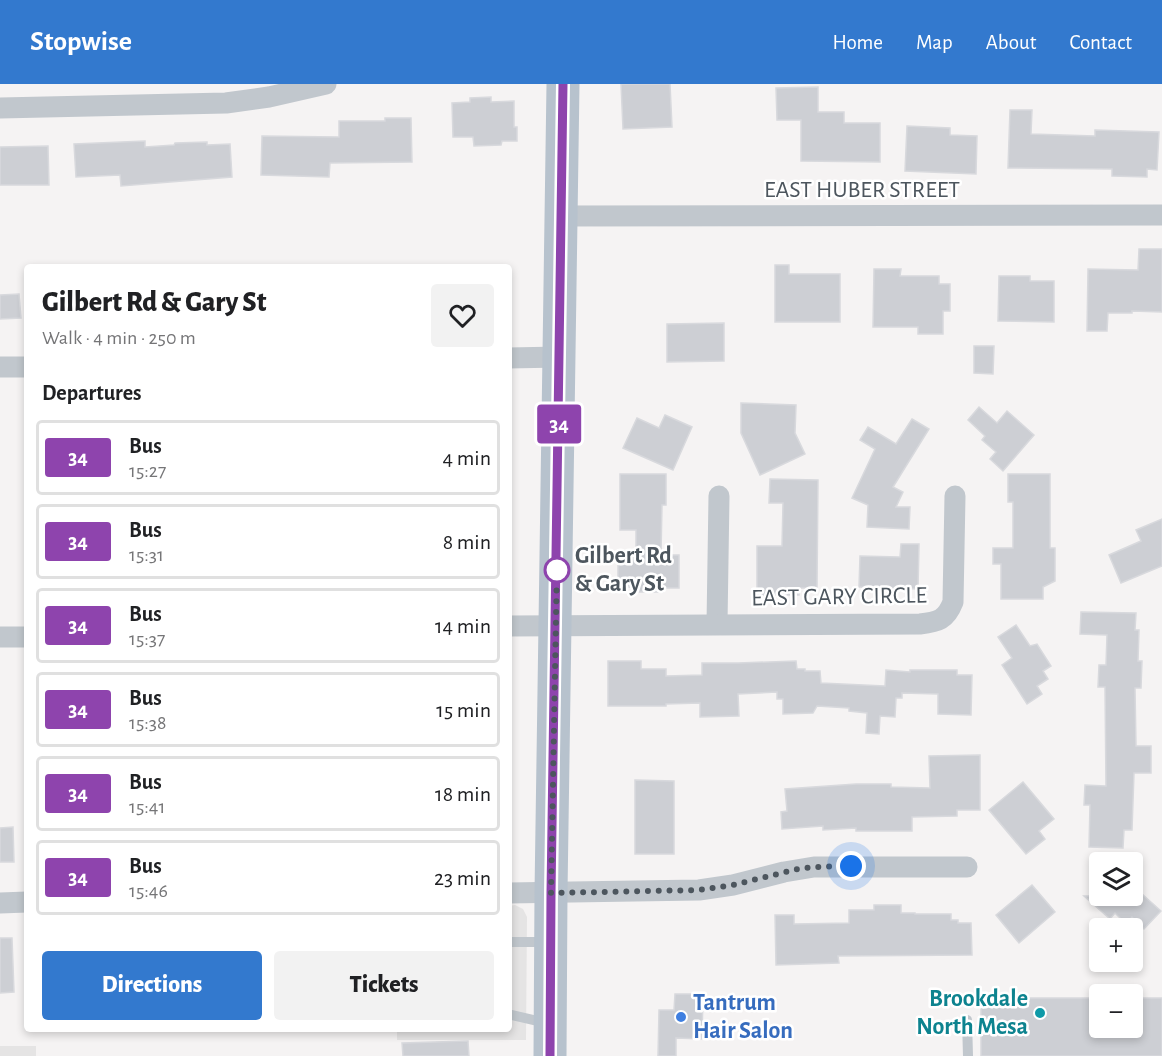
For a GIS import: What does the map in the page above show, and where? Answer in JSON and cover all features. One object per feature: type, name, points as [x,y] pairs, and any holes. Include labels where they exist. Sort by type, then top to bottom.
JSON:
[{"type":"main road","points":[[550,1040],[563,84]]},
{"type":"street","points":[[0,108],[226,103],[269,97],[326,84]]},
{"type":"street","name":"EAST HUBER STREET","points":[[561,216],[1162,215]]},
{"type":"street","points":[[512,358],[560,357]]},
{"type":"street","points":[[0,367],[24,367]]},
{"type":"street","name":"EAST GARY CIRCLE","points":[[717,624],[719,496]]},
{"type":"street","name":"EAST GARY CIRCLE","points":[[512,626],[920,624],[937,621],[945,617],[953,602],[955,496]]},
{"type":"street","points":[[0,637],[24,636]]},
{"type":"street","points":[[512,893],[699,890],[814,867],[968,867]]},
{"type":"street","points":[[0,903],[24,902]]},
{"type":"lane","points":[[512,942],[551,942]]},
{"type":"lane","points":[[512,1016],[550,1040]]},
{"type":"lane","points":[[968,1020],[968,1056]]},
{"type":"shaded area","points":[[512,906],[523,909],[527,917],[526,1040],[397,1040],[397,1032],[512,1032]]},
{"type":"shaded area","points":[[0,1046],[36,1046],[36,1056],[0,1056]]},
{"type":"building","points":[[621,84],[670,84],[672,127],[623,129]]},
{"type":"building","points":[[818,87],[818,112],[844,112],[844,123],[880,123],[880,162],[801,161],[801,120],[777,120],[776,88]]},
{"type":"building","points":[[491,97],[491,102],[514,101],[514,127],[517,127],[517,141],[502,141],[501,145],[474,146],[473,137],[453,137],[452,103],[470,102],[470,98]]},
{"type":"building","points":[[1010,110],[1032,110],[1031,134],[1095,136],[1095,130],[1159,132],[1157,170],[1147,169],[1147,177],[1112,176],[1112,169],[1008,168]]},
{"type":"building","points":[[385,118],[411,118],[412,162],[330,163],[329,177],[261,175],[262,136],[339,137],[339,121],[385,121]]},
{"type":"building","points":[[907,126],[950,128],[950,135],[977,136],[976,174],[905,171]]},
{"type":"building","points":[[145,141],[145,147],[174,145],[175,143],[230,144],[232,177],[121,186],[120,175],[76,177],[74,144]]},
{"type":"building","points":[[48,146],[49,185],[0,185],[0,147]]},
{"type":"building","points":[[1139,249],[1162,249],[1162,312],[1108,313],[1107,331],[1087,331],[1088,269],[1138,270]]},
{"type":"building","points":[[775,265],[789,265],[789,274],[840,274],[840,322],[775,322]]},
{"type":"building","points":[[874,269],[901,269],[900,276],[939,276],[939,284],[950,284],[950,311],[943,311],[943,334],[918,334],[918,327],[873,327]]},
{"type":"building","points":[[999,276],[1030,276],[1030,281],[1054,281],[1054,322],[998,321]]},
{"type":"building","points":[[19,294],[21,318],[0,319],[0,295]]},
{"type":"building","points":[[724,323],[724,361],[667,362],[667,324]]},
{"type":"building","points":[[974,346],[994,346],[993,374],[974,373]]},
{"type":"building","points":[[741,403],[796,405],[795,433],[805,454],[760,475],[741,433]]},
{"type":"building","points":[[979,407],[997,423],[1007,411],[1034,435],[1003,471],[990,459],[996,452],[982,440],[985,436],[968,420]]},
{"type":"building","points":[[665,415],[692,427],[673,470],[623,448],[637,418],[659,428]]},
{"type":"building","points":[[912,419],[929,429],[893,487],[903,492],[896,507],[910,507],[909,529],[867,527],[868,505],[852,498],[875,449],[860,440],[868,427],[896,444]]},
{"type":"building","points":[[620,474],[666,474],[666,505],[662,505],[661,555],[679,555],[679,588],[663,588],[663,592],[639,592],[639,587],[618,587],[618,557],[636,558],[636,530],[620,530]]},
{"type":"building","points":[[1008,474],[1050,474],[1050,548],[1055,548],[1055,581],[1043,587],[1043,599],[1001,599],[1001,564],[993,564],[993,548],[1013,548],[1013,502],[1008,502]]},
{"type":"building","points":[[770,479],[818,480],[817,588],[799,588],[799,595],[757,595],[757,546],[782,546],[783,503],[769,503]]},
{"type":"building","points":[[1162,519],[1162,566],[1121,583],[1109,555],[1141,541],[1136,530]]},
{"type":"building","points":[[901,544],[919,544],[918,589],[859,587],[860,556],[900,557]]},
{"type":"building","points":[[1081,612],[1136,613],[1135,630],[1139,630],[1138,661],[1142,661],[1141,688],[1135,688],[1136,746],[1151,746],[1151,773],[1134,773],[1132,830],[1124,830],[1123,848],[1089,847],[1090,805],[1084,805],[1085,785],[1106,786],[1105,687],[1098,687],[1099,665],[1106,665],[1107,635],[1080,634]]},
{"type":"building","points":[[1016,625],[1030,646],[1037,644],[1051,666],[1043,671],[1048,679],[1037,686],[1042,694],[1027,704],[1002,665],[1012,658],[998,637]]},
{"type":"building","points":[[608,661],[641,661],[641,669],[666,669],[666,676],[702,675],[702,663],[796,661],[797,669],[820,671],[821,683],[885,686],[886,670],[910,672],[910,670],[957,670],[957,675],[972,675],[971,715],[938,714],[938,694],[902,693],[902,698],[896,698],[895,717],[880,716],[879,734],[866,733],[867,713],[849,711],[849,708],[817,706],[813,713],[783,714],[783,699],[777,699],[777,692],[738,694],[739,716],[700,717],[700,703],[666,704],[666,706],[608,706]]},
{"type":"building","points":[[980,755],[980,810],[957,810],[957,816],[912,817],[912,831],[856,831],[856,828],[823,830],[823,826],[782,829],[781,812],[787,811],[785,789],[856,784],[891,784],[891,787],[930,788],[929,756]]},
{"type":"building","points":[[635,780],[674,781],[674,854],[635,854]]},
{"type":"building","points":[[1023,782],[1054,819],[1039,831],[1045,839],[1026,854],[989,810]]},
{"type":"building","points":[[13,827],[14,862],[0,862],[0,828]]},
{"type":"building","points":[[1032,885],[1055,912],[1019,943],[996,915]]},
{"type":"building","points":[[1143,895],[1161,911],[1144,929],[1143,918],[1120,918],[1115,913],[1109,918],[1095,906],[1143,906]]},
{"type":"building","points":[[874,905],[901,905],[901,913],[951,914],[951,920],[958,920],[958,923],[971,923],[972,955],[838,956],[839,963],[776,965],[775,915],[794,915],[794,924],[849,923],[849,910],[874,910]]},
{"type":"building","points":[[0,938],[12,938],[14,992],[0,993]]},
{"type":"building","name":"Tantrum Hair Salon","points":[[675,994],[703,994],[702,1039],[676,1038],[676,1056],[658,1056],[659,1010],[674,1010]]},
{"type":"building","name":"Brookdale North Mesa","points":[[981,998],[1089,998],[1089,1038],[1143,1038],[1143,998],[1162,998],[1162,1056],[981,1056]]},
{"type":"building","points":[[468,1041],[469,1056],[403,1056],[402,1043]]},
{"type":"bus line","name":"34","points":[[550,1056],[563,84]]},
{"type":"place","name":"Gilbert Rd & Gary St","points":[[557,570]]},
{"type":"place","name":"Brookdale North Mesa","points":[[1040,1013]]},
{"type":"place","name":"Tantrum Hair Salon","points":[[681,1017]]},
{"type":"route","points":[[557,570],[557,564],[551,893],[699,890],[733,885],[798,869],[851,866]]}]
